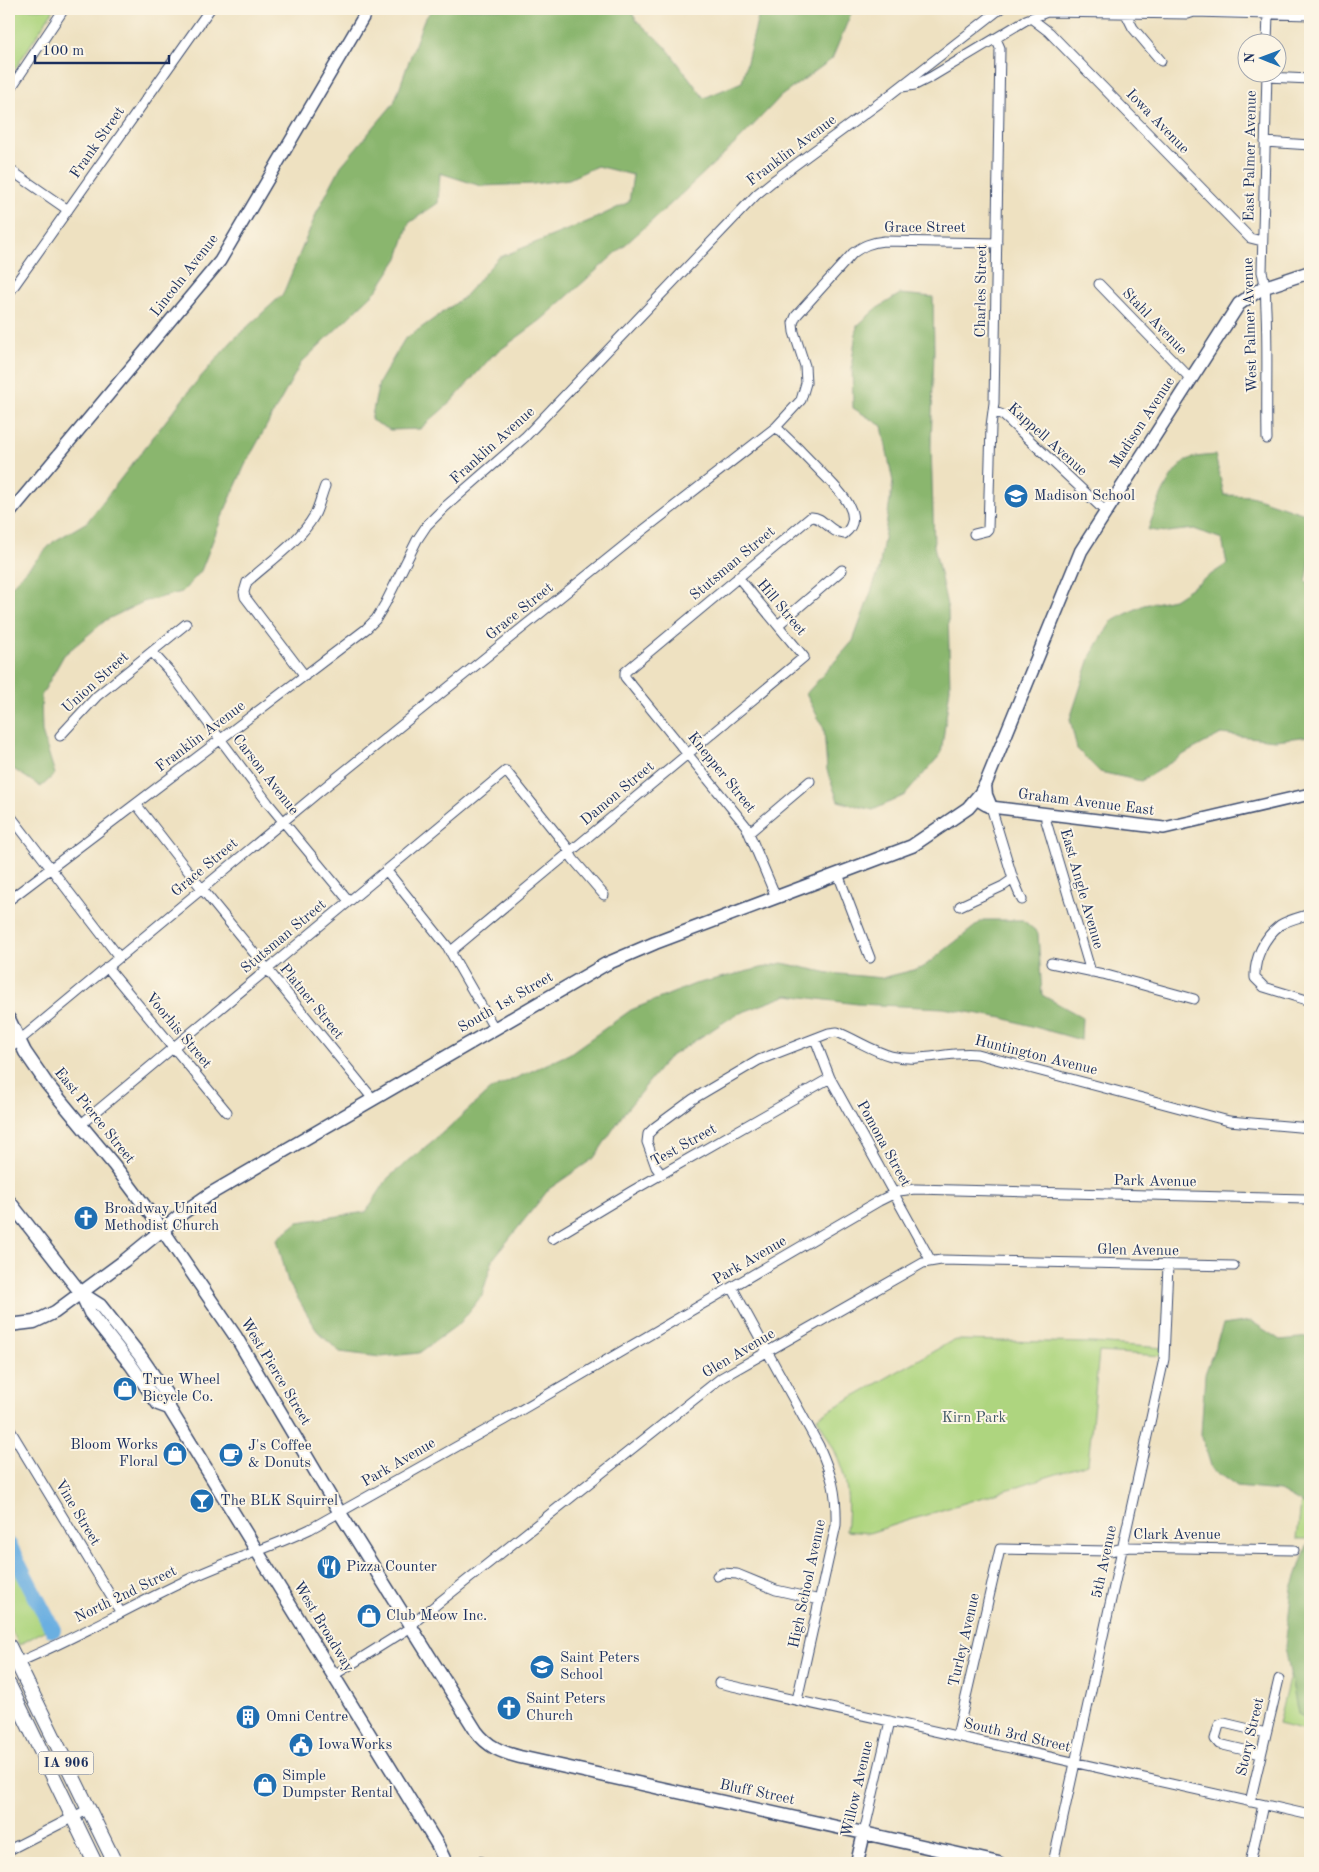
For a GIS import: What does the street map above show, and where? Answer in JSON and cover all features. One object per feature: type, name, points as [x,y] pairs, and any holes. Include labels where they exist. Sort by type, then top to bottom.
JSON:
[{"type":"main road","name":"Madison Avenue","points":[[976,799],[985,784],[1081,551],[1105,511],[1239,304],[1266,286],[1310,272]]},
{"type":"main road","points":[[985,784],[986,795],[991,807]]},
{"type":"main road","name":"South 1st Street","points":[[9,1324],[23,1324],[40,1320],[81,1293],[162,1229],[215,1191],[618,958],[912,846],[968,808],[976,799]]},
{"type":"main road","name":"East Pierce Street","points":[[9,1018],[19,1040],[47,1084],[162,1229]]},
{"type":"main road","name":"West Broadway","points":[[9,1201],[81,1293],[100,1305],[141,1357],[169,1398],[169,1408],[437,1844],[446,1863]]},
{"type":"main road","name":"West Pierce Street","points":[[162,1229],[236,1337],[340,1513],[412,1625],[479,1735],[490,1746],[508,1754]]},
{"type":"main road","name":"IA 906","points":[[9,1646],[13,1665],[89,1809],[115,1863]]},
{"type":"main road","name":"IA 906","points":[[9,1685],[95,1863]]},
{"type":"main road","name":"Bluff Street","points":[[508,1754],[998,1863]]},
{"type":"main road","name":"Willow Avenue","points":[[857,1863],[864,1833]]},
{"type":"street","points":[[9,91],[64,9]]},
{"type":"street","name":"Frank Street","points":[[9,293],[208,9]]},
{"type":"street","name":"Lincoln Avenue","points":[[9,514],[220,261],[368,9]]},
{"type":"street","name":"Franklin Avenue","points":[[9,900],[366,630],[376,619],[417,540],[435,516],[531,431],[757,194],[1000,9]]},
{"type":"street","points":[[900,87],[915,85],[931,77],[1026,20],[1047,12],[1188,14],[1192,10],[1310,15]]},
{"type":"street","points":[[1126,14],[1133,28],[1162,61]]},
{"type":"street","points":[[1267,32],[1268,14]]},
{"type":"street","name":"Iowa Avenue","points":[[1032,19],[1056,39],[1250,238],[1262,241]]},
{"type":"street","name":"Charles Street","points":[[974,534],[988,529],[994,403],[1000,48],[996,39]]},
{"type":"street","points":[[1286,77],[1310,79]]},
{"type":"street","name":"East Palmer Avenue","points":[[1262,241],[1267,82]]},
{"type":"street","points":[[1265,142],[1310,145]]},
{"type":"street","points":[[9,169],[68,210]]},
{"type":"street","name":"Grace Street","points":[[9,1049],[283,820],[641,532],[776,427],[801,400],[806,383],[805,366],[794,332],[793,322],[796,316],[853,253],[874,242],[884,241],[997,243]]},
{"type":"street","name":"West Palmer Avenue","points":[[1262,241],[1262,272],[1266,286],[1268,349],[1268,439]]},
{"type":"street","name":"Stahl Avenue","points":[[1098,284],[1190,378]]},
{"type":"street","name":"Kappell Avenue","points":[[993,410],[1002,415],[1105,511]]},
{"type":"street","name":"Stutsman Street","points":[[626,677],[625,672],[811,517],[816,517],[838,534],[844,534],[852,525],[850,509],[843,494],[776,427]]},
{"type":"street","points":[[305,676],[245,597],[244,592],[247,582],[296,537],[308,523],[314,515],[325,486]]},
{"type":"street","points":[[778,625],[842,570]]},
{"type":"street","name":"Hill Street","points":[[738,577],[804,657]]},
{"type":"street","points":[[152,652],[186,624]]},
{"type":"street","name":"Carson Avenue","points":[[152,652],[170,672],[220,740],[349,901]]},
{"type":"street","name":"Union Street","points":[[60,736],[97,696],[152,652]]},
{"type":"street","name":"Damon Street","points":[[450,952],[804,657]]},
{"type":"street","name":"Knepper Street","points":[[626,677],[740,816],[750,832],[776,897]]},
{"type":"street","name":"Stutsman Street","points":[[80,1125],[506,771],[570,852]]},
{"type":"street","points":[[750,832],[810,781]]},
{"type":"street","name":"Graham Avenue East","points":[[976,799],[991,807],[1164,828],[1310,794]]},
{"type":"street","name":"Platner Street","points":[[136,804],[202,889],[373,1099]]},
{"type":"street","points":[[991,807],[1013,879],[1022,900]]},
{"type":"street","points":[[9,814],[119,957]]},
{"type":"street","name":"East Angle Avenue","points":[[1046,814],[1046,821],[1092,972]]},
{"type":"street","points":[[570,852],[573,859],[604,895]]},
{"type":"street","points":[[386,870],[450,952],[494,1028]]},
{"type":"street","points":[[838,874],[870,958]]},
{"type":"street","points":[[960,906],[1003,886],[1013,879]]},
{"type":"street","points":[[1310,914],[1280,925],[1273,932],[1262,947],[1256,962],[1255,974],[1255,978],[1260,985],[1310,1001]]},
{"type":"street","points":[[1051,963],[1194,999]]},
{"type":"street","name":"Voorhis Street","points":[[107,967],[227,1112]]},
{"type":"street","name":"Huntington Avenue","points":[[661,1174],[656,1168],[647,1142],[648,1134],[655,1127],[693,1099],[759,1060],[837,1032],[881,1052],[908,1058],[954,1053],[976,1054],[1229,1121],[1310,1128]]},
{"type":"street","name":"Pomona Street","points":[[815,1039],[830,1078],[931,1260]]},
{"type":"street","name":"Test Street","points":[[552,1239],[661,1174],[830,1078]]},
{"type":"street","name":"Park Avenue","points":[[257,1550],[282,1542],[340,1513],[894,1194],[915,1189],[1307,1199]]},
{"type":"street","name":"Glen Avenue","points":[[334,1676],[408,1629],[721,1378],[931,1260],[1234,1266]]},
{"type":"street","name":"5th Avenue","points":[[1053,1863],[1164,1359],[1168,1266]]},
{"type":"street","name":"High School Avenue","points":[[732,1287],[820,1446],[834,1485],[837,1506],[836,1526],[797,1700]]},
{"type":"street","name":"Vine Street","points":[[9,1428],[121,1613]]},
{"type":"street","name":"Clark Avenue","points":[[1000,1549],[1110,1551],[1129,1548],[1294,1550]]},
{"type":"street","name":"Turley Avenue","points":[[957,1736],[1000,1549]]},
{"type":"street","name":"North 2nd Street","points":[[13,1665],[186,1580],[257,1550]]},
{"type":"street","points":[[717,1576],[722,1573],[737,1574],[776,1590],[820,1600]]},
{"type":"street","name":"Story Street","points":[[1250,1802],[1279,1679]]},
{"type":"street","name":"South 3rd Street","points":[[719,1683],[1310,1815]]},
{"type":"street","name":"Willow Avenue","points":[[864,1833],[890,1721]]},
{"type":"street","points":[[1261,1754],[1219,1744],[1216,1739],[1219,1725],[1224,1723],[1266,1733]]},
{"type":"street","points":[[1250,1863],[1263,1805]]},
{"type":"street","points":[[9,1850],[89,1809]]},
{"type":"green space","points":[[9,9],[54,9],[9,78]]},
{"type":"green space","points":[[432,9],[630,9],[636,20],[666,47],[704,98],[742,82],[760,9],[851,9],[852,11],[832,59],[781,96],[741,138],[674,201],[541,320],[492,356],[452,401],[420,429],[390,430],[371,420],[379,383],[404,340],[463,298],[498,258],[594,219],[629,202],[633,175],[597,166],[569,179],[533,184],[481,186],[440,173],[438,203],[409,223],[398,258],[377,290],[301,363],[245,465],[201,571],[182,592],[143,602],[106,620],[64,655],[41,696],[42,732],[55,774],[41,787],[12,768],[9,758],[9,589],[53,542],[87,522],[193,386],[232,341],[283,294],[317,212],[341,166],[394,103],[423,22]]},
{"type":"green space","points":[[900,294],[933,297],[934,351],[931,446],[934,546],[948,610],[950,688],[941,754],[905,795],[873,810],[838,801],[827,770],[824,729],[806,694],[853,641],[879,570],[893,482],[882,426],[853,408],[852,361],[857,326],[876,309]]},
{"type":"green space","points":[[1215,455],[1224,495],[1251,496],[1305,514],[1310,548],[1306,581],[1310,584],[1310,736],[1275,740],[1221,734],[1141,781],[1100,772],[1077,749],[1070,719],[1091,655],[1112,621],[1144,605],[1174,599],[1227,564],[1222,539],[1194,529],[1167,532],[1148,530],[1164,489],[1177,469],[1184,462],[1192,458]]},
{"type":"green space","points":[[983,920],[1023,920],[1038,933],[1042,995],[1082,1017],[1081,1040],[1003,1018],[943,1008],[857,1004],[788,995],[735,1015],[668,1058],[624,1113],[594,1158],[549,1189],[493,1259],[482,1295],[460,1323],[419,1353],[381,1357],[340,1352],[318,1332],[288,1282],[277,1239],[298,1222],[366,1212],[388,1178],[490,1090],[569,1054],[631,1010],[695,984],[782,963],[829,973],[882,978],[922,968]]},
{"type":"green space","points":[[1251,1321],[1280,1340],[1310,1337],[1310,1508],[1280,1491],[1237,1487],[1212,1469],[1201,1434],[1205,1374],[1223,1325]]},
{"type":"green space","name":"Kirn Park","points":[[957,1340],[1092,1343],[1165,1348],[1164,1356],[1099,1352],[1088,1464],[869,1533],[846,1531],[847,1498],[843,1471],[817,1417],[950,1342]]},
{"type":"green space","points":[[1310,1420],[1310,1539],[1297,1539]]},
{"type":"green space","points":[[1310,1537],[1310,1720],[1298,1714],[1285,1647],[1292,1588]]},
{"type":"green space","points":[[9,1540],[56,1624],[19,1645],[9,1625]]},
{"type":"green space","points":[[1310,1594],[1310,1732],[1278,1724]]},
{"type":"waterway","points":[[9,1545],[53,1630]]},
{"type":"place","name":"Madison School","points":[[1016,496]]},
{"type":"place","name":"Broadway United Methodist Church","points":[[86,1218]]},
{"type":"place","name":"True Wheel Bicycle Co.","points":[[125,1389]]},
{"type":"place","name":"Bloom Works Floral","points":[[175,1454]]},
{"type":"place","name":"J's Coffee & Donuts","points":[[231,1455]]},
{"type":"place","name":"The BLK Squirrel","points":[[202,1501]]},
{"type":"place","name":"Pizza Counter","points":[[329,1567]]},
{"type":"place","name":"Club Meow Inc.","points":[[369,1616]]},
{"type":"place","name":"Saint Peters School","points":[[542,1667]]},
{"type":"place","name":"Saint Peters Church","points":[[509,1708]]},
{"type":"place","name":"Omni Centre","points":[[248,1717]]},
{"type":"place","name":"IowaWorks","points":[[301,1745]]},
{"type":"place","name":"Simple Dumpster Rental","points":[[265,1785]]}]
